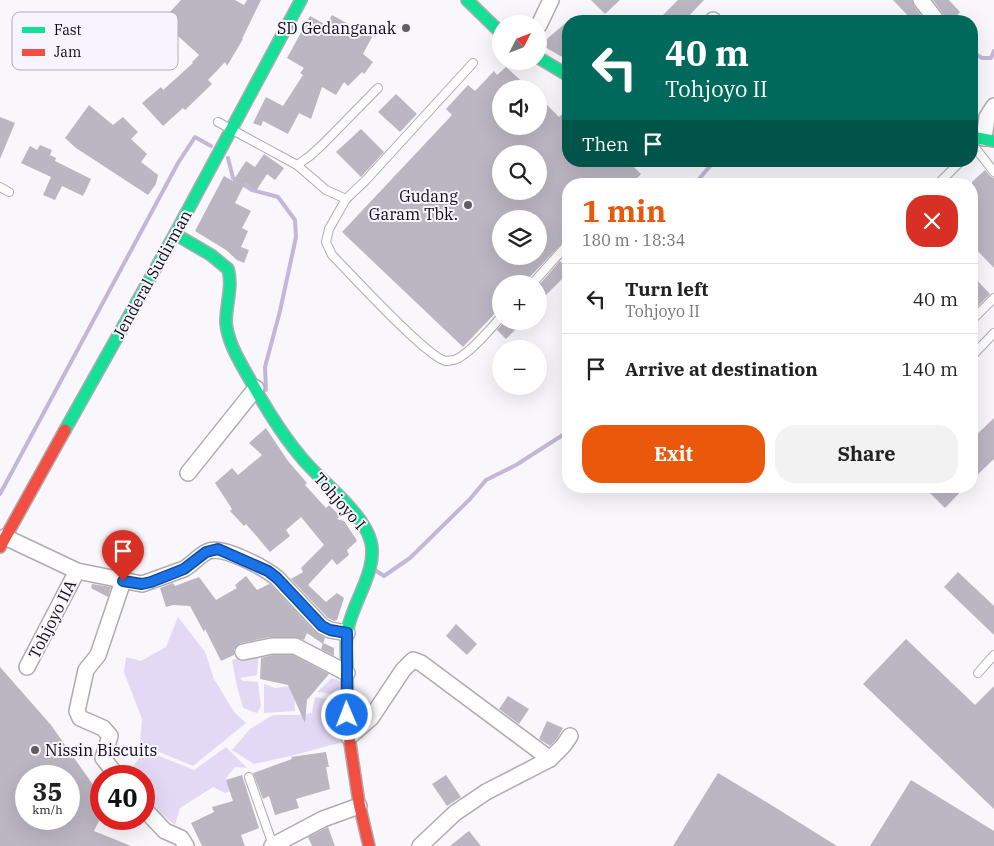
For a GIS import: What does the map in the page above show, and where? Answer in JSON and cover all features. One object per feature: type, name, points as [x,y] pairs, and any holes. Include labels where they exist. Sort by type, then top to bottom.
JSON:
[{"type":"main road","name":"Jenderal Sudirman","points":[[3,542],[175,234],[185,207],[231,130],[300,0]]},
{"type":"main road","points":[[467,0],[492,24]]},
{"type":"main road","points":[[548,63],[562,72]]},
{"type":"main road","name":"Tohjoyo I","points":[[175,234],[217,259],[229,271],[231,277],[226,317],[227,328],[237,353],[283,432],[302,458],[361,522],[370,538],[371,556],[347,633],[349,737],[359,806],[369,846]]},
{"type":"main road","points":[[47,433],[61,440]]},
{"type":"street","points":[[544,15],[551,0]]},
{"type":"street","points":[[921,0],[931,15]]},
{"type":"street","points":[[982,143],[987,117],[994,106]]},
{"type":"street","points":[[188,473],[256,388]]},
{"type":"street","points":[[3,542],[77,571],[142,584],[184,569],[206,552],[218,549],[268,571],[277,578],[322,626],[330,630],[347,633]]},
{"type":"street","name":"Tohjoyo IIA","points":[[28,667],[77,571]]},
{"type":"street","points":[[108,765],[103,758],[110,736],[103,728],[80,718],[77,711],[86,670],[98,655],[123,581]]},
{"type":"street","points":[[243,652],[272,646],[295,646],[347,673]]},
{"type":"street","points":[[349,737],[371,718],[402,670],[413,660],[421,663],[550,759]]},
{"type":"street","points":[[420,846],[455,813],[486,792],[525,770],[550,759],[570,736]]},
{"type":"street","points":[[273,846],[323,819],[359,806]]},
{"type":"street","points":[[155,820],[166,831],[181,838],[186,846]]},
{"type":"lane","points":[[473,63],[366,180],[346,199],[329,229],[326,242],[332,255],[405,330],[436,356],[447,361],[456,360],[475,345],[492,327]]},
{"type":"lane","points":[[297,165],[323,144],[378,88]]},
{"type":"lane","points":[[218,122],[297,165],[326,190],[346,199]]},
{"type":"lane","points":[[982,143],[994,172]]},
{"type":"lane","points":[[944,178],[955,167]]},
{"type":"lane","points":[[0,188],[9,192]]},
{"type":"lane","points":[[540,275],[562,251]]},
{"type":"lane","points":[[978,314],[994,298]]},
{"type":"lane","points":[[978,350],[994,333]]},
{"type":"lane","points":[[978,673],[994,656]]},
{"type":"lane","points":[[249,777],[273,846]]},
{"type":"shaded area","points":[[178,617],[205,652],[214,679],[234,712],[246,723],[193,766],[140,744],[142,719],[124,672],[126,657],[141,661],[166,647]]},
{"type":"shaded area","points":[[259,652],[257,675],[240,678],[243,681],[258,682],[261,706],[257,713],[243,708],[232,660]]},
{"type":"shaded area","points":[[332,678],[344,683],[343,695],[317,692]]},
{"type":"shaded area","points":[[264,684],[275,688],[291,686],[294,688],[295,711],[264,713]]},
{"type":"shaded area","points":[[315,697],[343,702],[342,742],[254,764],[232,750],[250,729],[273,715],[312,713]]},
{"type":"shaded area","points":[[226,747],[247,768],[235,767],[226,778],[231,791],[225,793],[213,787],[180,808],[175,825],[155,809],[155,765],[134,765],[144,750],[194,770]]},
{"type":"building","points":[[181,0],[235,0],[244,5],[247,0],[261,0],[243,39],[227,66],[225,62],[208,80],[212,84],[185,110],[183,108],[163,126],[142,103],[161,87],[163,90],[193,63],[199,55],[178,36],[178,12],[170,12]]},
{"type":"building","points":[[591,0],[620,0],[605,14]]},
{"type":"building","points":[[678,0],[704,0],[690,15],[663,15]]},
{"type":"building","points":[[893,0],[912,0],[921,15],[907,15]]},
{"type":"building","points":[[933,0],[949,0],[960,12],[957,15],[944,15]]},
{"type":"building","points":[[332,15],[372,37],[363,54],[373,62],[364,74],[362,72],[348,86],[344,82],[336,95],[322,87],[311,119],[299,113],[288,134],[263,121],[261,126],[253,123],[266,97],[283,106],[303,75],[300,73],[304,68],[287,58],[310,16],[326,25]]},
{"type":"building","points":[[562,26],[562,57],[548,49],[548,38]]},
{"type":"building","name":"Gudang Garam Tbk.","points":[[503,70],[509,70],[520,80],[492,80],[492,135],[547,135],[547,105],[559,117],[562,114],[562,167],[634,167],[641,174],[637,178],[562,178],[562,243],[547,259],[547,210],[492,210],[492,265],[541,265],[532,275],[492,275],[492,316],[463,347],[342,232],[452,115],[446,109],[468,85],[475,91],[494,71],[497,75]]},
{"type":"building","points":[[396,94],[417,114],[400,132],[378,112]]},
{"type":"building","points":[[89,105],[113,125],[123,117],[138,132],[131,139],[147,154],[141,162],[158,175],[156,184],[148,195],[76,148],[65,138]]},
{"type":"building","points":[[0,117],[15,123],[0,159]]},
{"type":"building","points":[[361,129],[384,152],[361,177],[336,152]]},
{"type":"building","points":[[40,145],[52,150],[50,155],[56,158],[55,161],[91,179],[83,196],[62,186],[55,200],[43,195],[51,177],[21,163],[30,146],[37,150]]},
{"type":"building","points":[[264,154],[284,168],[275,180],[267,174],[256,191],[245,183],[235,203],[251,211],[242,228],[248,231],[241,247],[249,250],[244,263],[195,231],[224,176],[233,181],[246,161],[255,167]]},
{"type":"building","points":[[985,170],[994,178],[994,268],[978,251],[978,178],[976,178]]},
{"type":"building","points":[[560,261],[562,263],[562,279],[547,294],[547,276]]},
{"type":"building","points":[[978,281],[990,294],[978,306]]},
{"type":"building","points":[[497,330],[515,330],[506,339]]},
{"type":"building","points":[[994,418],[994,459],[978,474],[978,433]]},
{"type":"building","points":[[266,428],[288,461],[307,483],[305,485],[326,508],[329,505],[340,516],[337,519],[344,521],[357,541],[347,550],[349,555],[337,565],[332,559],[308,585],[326,602],[337,593],[344,598],[337,620],[334,621],[328,618],[291,579],[303,572],[301,568],[324,545],[301,517],[286,530],[290,536],[270,552],[246,524],[244,526],[230,511],[232,509],[215,483],[232,468],[238,475],[262,455],[249,443]]},
{"type":"building","points":[[930,493],[959,493],[945,508]]},
{"type":"building","points":[[958,572],[994,606],[994,635],[944,587]]},
{"type":"building","points":[[246,576],[257,590],[269,584],[271,585],[315,632],[325,638],[323,644],[307,633],[304,640],[295,637],[270,637],[241,643],[234,649],[234,655],[221,661],[205,629],[204,632],[190,606],[173,605],[166,607],[160,588],[173,583],[175,586],[199,577],[216,600],[237,588],[235,585]]},
{"type":"building","points":[[92,584],[111,587],[108,597],[91,588]]},
{"type":"building","points":[[456,624],[477,644],[467,655],[446,636]]},
{"type":"building","points":[[906,639],[975,705],[994,686],[994,809],[863,684]]},
{"type":"building","points":[[323,643],[334,648],[334,656],[321,649]]},
{"type":"building","points":[[273,655],[293,655],[329,674],[307,700],[305,723],[288,685],[260,679],[261,658]]},
{"type":"building","name":"Nissin Biscuits","points":[[0,667],[51,725],[79,765],[15,765],[15,830],[80,830],[80,766],[90,780],[90,830],[94,830],[131,846],[0,846]]},
{"type":"building","points":[[508,696],[529,709],[519,724],[499,709]]},
{"type":"building","points":[[547,721],[563,728],[550,746],[539,739]]},
{"type":"building","points":[[326,752],[329,767],[326,767],[330,789],[296,799],[299,808],[275,815],[269,796],[263,799],[253,773],[292,759],[291,757]]},
{"type":"building","points":[[718,773],[768,803],[837,846],[673,846]]},
{"type":"building","points":[[242,775],[259,828],[241,835],[245,846],[202,846],[191,823],[214,812],[212,807],[233,801],[226,780]]},
{"type":"building","points":[[446,775],[461,797],[447,806],[432,784]]},
{"type":"building","points":[[911,780],[994,831],[994,846],[870,846]]},
{"type":"building","points":[[328,827],[335,846],[312,846],[308,837]]},
{"type":"building","points":[[469,831],[481,846],[450,846],[465,834]]},
{"type":"waterway","points":[[978,56],[982,58],[991,58],[994,51]]},
{"type":"waterway","points":[[0,494],[178,163],[195,137],[211,146]]},
{"type":"waterway","points":[[228,158],[233,178],[252,190],[278,197],[295,220],[296,237],[280,311],[265,367],[266,390]]},
{"type":"waterway","points":[[700,178],[709,167]]},
{"type":"waterway","points":[[375,570],[384,576],[410,558],[470,499],[486,480],[516,465],[562,435]]},
{"type":"traffic: fast","points":[[65,430],[175,234],[301,0]]},
{"type":"traffic: fast","points":[[467,0],[492,24]]},
{"type":"traffic: fast","points":[[548,63],[562,72]]},
{"type":"traffic: fast","points":[[978,138],[994,141]]},
{"type":"traffic: fast","points":[[175,234],[211,255],[228,269],[230,288],[226,322],[230,341],[239,360],[264,405],[285,437],[309,467],[351,508],[367,530],[371,542],[371,564],[349,622],[346,638],[350,743]]},
{"type":"traffic: jam","points":[[0,547],[65,430]]},
{"type":"traffic: jam","points":[[350,743],[359,803],[369,846]]},
{"type":"place","name":"SD Gedanganak","points":[[406,28]]},
{"type":"place","name":"Gudang Garam Tbk.","points":[[468,205]]},
{"type":"place","name":"Nissin Biscuits","points":[[35,750]]},
{"type":"route","points":[[123,581],[142,584],[151,582],[184,569],[206,552],[218,549],[268,571],[277,578],[322,626],[330,630],[347,633],[347,715]]}]
